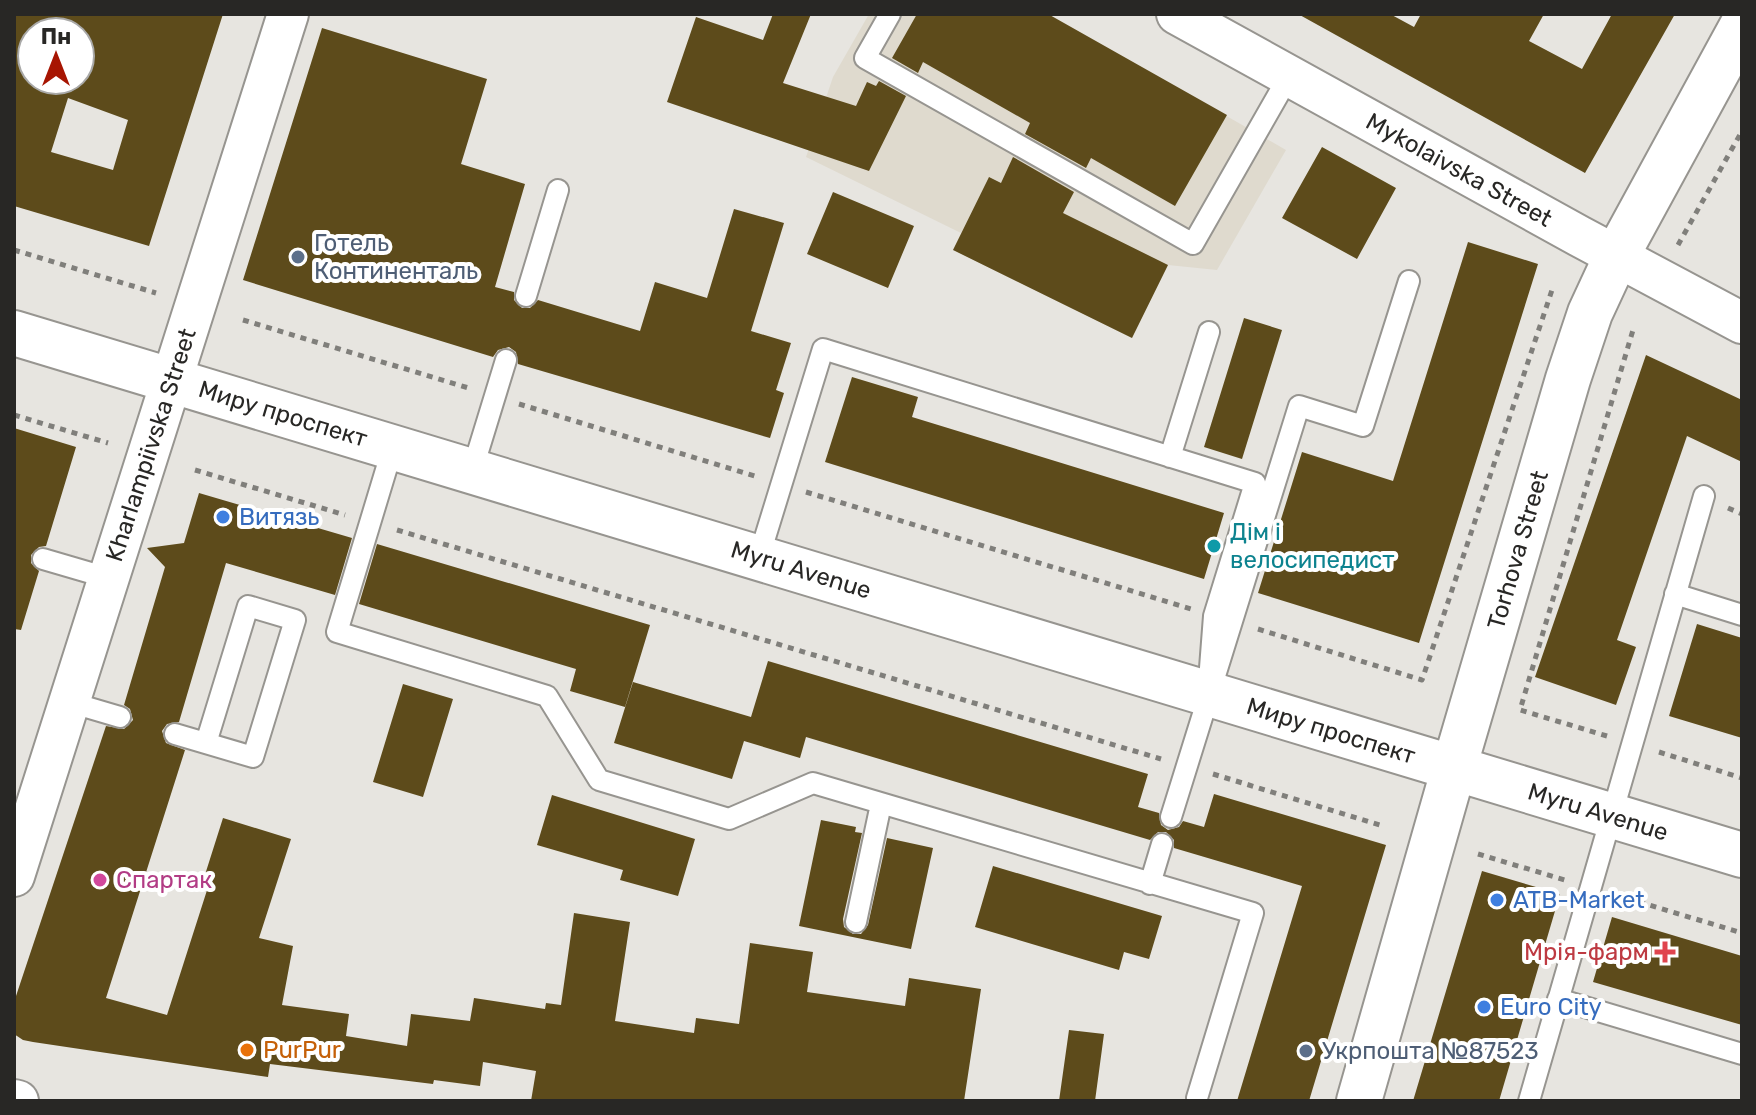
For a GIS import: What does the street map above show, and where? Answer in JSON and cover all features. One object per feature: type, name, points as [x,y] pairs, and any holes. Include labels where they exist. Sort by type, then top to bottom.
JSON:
[{"type":"main road","name":"Torhova Street","points":[[1359,1101],[1568,379],[1590,313],[1616,257],[1742,26]]},
{"type":"main road","points":[[14,333],[173,380]]},
{"type":"main road","name":"Миру проспект","points":[[173,380],[393,447]]},
{"type":"main road","name":"Myru Avenue","points":[[393,447],[1208,694]]},
{"type":"main road","name":"Миру проспект","points":[[1208,694],[1454,768]]},
{"type":"main road","name":"Myru Avenue","points":[[1454,768],[1742,855]]},
{"type":"street","name":"Kharlampiivska Street","points":[[14,876],[22,821],[69,702],[288,14]]},
{"type":"street","name":"Mykolaivska Street","points":[[1177,14],[1616,257],[1742,323]]},
{"type":"lane","points":[[890,14],[865,58],[1193,244],[1289,76]]},
{"type":"lane","points":[[526,296],[558,190]]},
{"type":"lane","points":[[1222,619],[1299,406],[1363,426],[1409,281]]},
{"type":"lane","points":[[1170,457],[1209,332]]},
{"type":"lane","points":[[759,557],[823,349],[1255,483],[1222,619],[1208,694],[1171,817]]},
{"type":"lane","points":[[472,471],[506,360]]},
{"type":"lane","points":[[393,447],[337,632],[547,696],[599,780],[729,819],[813,783],[1253,913],[1197,1098]]},
{"type":"lane","points":[[1529,1101],[1704,496]]},
{"type":"lane","points":[[43,559],[108,578]]},
{"type":"lane","points":[[1675,594],[1742,615]]},
{"type":"lane","points":[[175,734],[253,757],[295,620],[248,606],[206,743]]},
{"type":"lane","points":[[69,702],[120,717]]},
{"type":"lane","points":[[856,922],[881,804]]},
{"type":"lane","points":[[1150,884],[1162,844]]},
{"type":"lane","points":[[1558,999],[1742,1054]]},
{"type":"path","points":[[1673,254],[1742,131]]},
{"type":"path","points":[[14,250],[156,293]]},
{"type":"path","points":[[243,320],[1422,680],[1552,290]]},
{"type":"path","points":[[1520,710],[1633,330]]},
{"type":"path","points":[[14,415],[108,443]]},
{"type":"path","points":[[195,470],[1380,825]]},
{"type":"shaded area","points":[[869,14],[1048,14],[1286,150],[1217,270],[1168,265],[1132,338],[953,250],[961,233],[806,157],[833,77]]},
{"type":"building","points":[[14,14],[223,14],[149,246],[14,206]],"holes":[[[68,98],[128,120],[113,170],[51,152]]]},
{"type":"building","points":[[773,14],[811,14],[783,83],[856,106],[867,82],[876,86],[879,81],[906,96],[869,171],[667,102],[696,17],[763,40]]},
{"type":"building","points":[[917,14],[1048,14],[1227,115],[1175,206],[1091,158],[1086,168],[1025,134],[1030,123],[923,62],[918,73],[892,58]]},
{"type":"building","points":[[1298,14],[1390,14],[1414,27],[1421,14],[1544,14],[1529,41],[1582,69],[1612,14],[1675,14],[1585,173]]},
{"type":"building","points":[[322,28],[487,79],[461,164],[525,184],[495,287],[514,292],[514,300],[522,308],[530,308],[538,300],[640,331],[655,282],[707,298],[734,209],[784,223],[751,331],[791,343],[776,390],[784,393],[770,438],[518,364],[516,352],[509,347],[498,350],[493,357],[243,280]]},
{"type":"building","points":[[1322,147],[1396,188],[1357,259],[1282,218]]},
{"type":"building","points":[[1013,157],[1074,192],[1063,213],[1168,265],[1132,338],[953,250],[989,177],[1001,183]]},
{"type":"building","points":[[833,192],[914,226],[888,288],[807,254]]},
{"type":"building","points":[[1468,242],[1538,264],[1419,643],[1258,593],[1302,452],[1393,481]]},
{"type":"building","points":[[1244,318],[1282,330],[1242,459],[1204,447]]},
{"type":"building","points":[[1646,355],[1742,400],[1742,462],[1687,436],[1617,640],[1636,647],[1616,705],[1535,677]]},
{"type":"building","points":[[852,377],[918,397],[912,417],[1224,513],[1204,579],[825,462]]},
{"type":"building","points":[[14,428],[76,447],[46,546],[39,547],[31,555],[31,563],[39,571],[21,630],[14,629]]},
{"type":"building","points":[[199,493],[352,538],[335,595],[226,563],[179,722],[167,724],[162,731],[166,743],[185,750],[106,998],[167,1015],[209,884],[203,881],[223,818],[291,839],[259,938],[293,946],[282,1005],[349,1014],[346,1036],[407,1046],[411,1014],[470,1021],[474,998],[545,1009],[546,1003],[561,1005],[574,913],[630,922],[615,1021],[694,1033],[696,1018],[739,1024],[750,943],[813,952],[807,992],[905,1006],[909,978],[981,989],[964,1101],[531,1101],[536,1071],[483,1062],[480,1086],[434,1080],[433,1084],[270,1064],[268,1077],[33,1042],[14,1034],[14,1002],[106,726],[124,729],[133,720],[130,709],[124,705],[165,567],[147,548],[184,543]]},
{"type":"building","points":[[377,544],[650,625],[625,707],[570,691],[576,669],[359,604]]},
{"type":"building","points":[[1697,624],[1742,638],[1742,738],[1669,716]]},
{"type":"building","points":[[768,661],[1148,774],[1138,807],[1159,813],[1161,825],[1168,830],[1179,827],[1183,821],[1204,827],[1214,794],[1386,845],[1309,1101],[1237,1101],[1302,886],[1174,848],[1174,840],[1166,832],[1158,832],[1150,840],[806,737],[800,758],[744,741],[732,779],[614,743],[633,682],[751,717]]},
{"type":"building","points":[[403,684],[453,699],[423,797],[373,782]]},
{"type":"building","points":[[552,795],[695,839],[678,896],[620,880],[623,870],[537,845]]},
{"type":"building","points":[[821,820],[856,827],[855,832],[862,833],[843,919],[844,927],[853,934],[861,934],[868,925],[887,838],[933,848],[911,949],[799,926]]},
{"type":"building","points":[[993,866],[1162,916],[1149,959],[1124,952],[1119,970],[975,927]]},
{"type":"building","points":[[1482,871],[1560,894],[1499,1101],[1413,1101]]},
{"type":"building","points":[[1612,917],[1742,956],[1742,1025],[1593,982]]},
{"type":"building","points":[[1069,1030],[1104,1034],[1095,1101],[1059,1101]]},
{"type":"place","name":"Готель Континенталь","points":[[298,257]]},
{"type":"place","name":"Витязь","points":[[223,517]]},
{"type":"place","name":"Дім і велосипедист","points":[[1214,546]]},
{"type":"place","name":"Спартак","points":[[100,880]]},
{"type":"place","name":"ATB-Market","points":[[1497,900]]},
{"type":"place","name":"Мрія-фарм","points":[[1665,952]]},
{"type":"place","name":"Euro City","points":[[1484,1007]]},
{"type":"place","name":"PurPur","points":[[247,1050]]},
{"type":"place","name":"Укрпошта №87523","points":[[1306,1051]]}]
